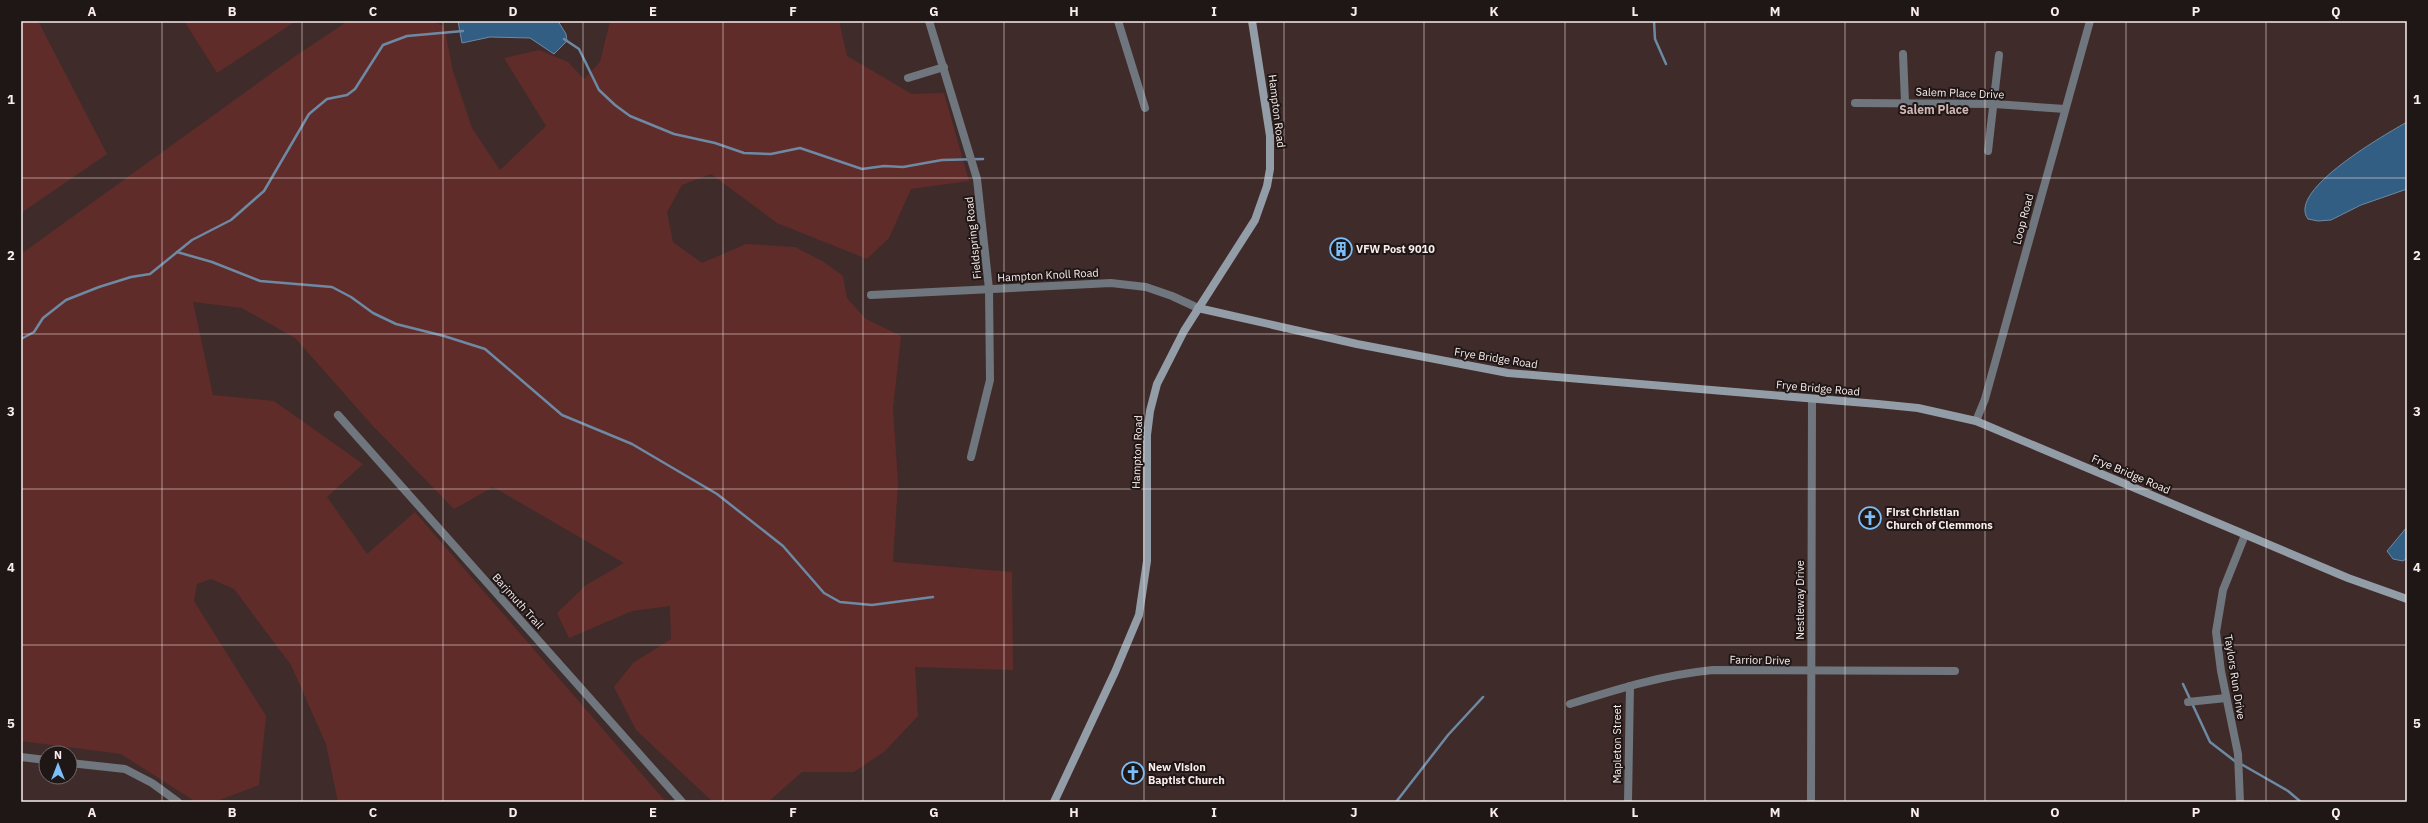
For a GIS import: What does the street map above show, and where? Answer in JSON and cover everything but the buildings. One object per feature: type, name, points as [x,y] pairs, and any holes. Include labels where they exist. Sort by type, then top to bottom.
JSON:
[{"type":"street","name":"Fieldspring Road","points":[[929,21],[977,179],[989,288],[990,380],[971,457]]},
{"type":"street","points":[[1118,21],[1145,108]]},
{"type":"street","name":"Hampton Road","points":[[1054,802],[1116,672],[1139,615],[1147,561],[1147,434],[1150,411],[1157,384],[1168,360],[1198,308],[1255,220],[1267,186],[1271,154],[1269,120],[1252,21]]},
{"type":"street","name":"Loop Road","points":[[1976,422],[1985,399],[2090,21]]},
{"type":"street","points":[[1903,54],[1905,102]]},
{"type":"street","points":[[1988,151],[1999,55]]},
{"type":"street","points":[[908,78],[944,67]]},
{"type":"street","name":"Salem Place Drive","points":[[1855,103],[1905,102],[1994,104],[2065,109]]},
{"type":"street","name":"Hampton Knoll Road","points":[[871,295],[1111,283],[1146,287],[1172,296],[1198,308]]},
{"type":"street","name":"Frye Bridge Road","points":[[1198,308],[1365,345],[1508,373],[1918,408],[1976,422],[2348,578],[2407,599]]},
{"type":"street","name":"Nestleway Drive","points":[[1811,802],[1812,399]]},
{"type":"street","name":"Barjmuth Trail","points":[[338,415],[682,802]]},
{"type":"street","name":"Taylors Run Drive","points":[[2240,802],[2238,754],[2217,650],[2217,619],[2223,590],[2245,535]]},
{"type":"street","name":"Farrior Drive","points":[[1570,704],[1659,677],[1713,670],[1955,670]]},
{"type":"street","name":"Mapleton Street","points":[[1628,802],[1630,686]]},
{"type":"street","points":[[2188,702],[2226,698]]},
{"type":"street","points":[[21,757],[38,759]]},
{"type":"street","points":[[78,764],[125,769],[152,783],[178,802]]},
{"type":"shaded area","points":[[21,21],[38,21],[107,154],[21,213]]},
{"type":"shaded area","points":[[184,21],[296,21],[217,73]]},
{"type":"shaded area","points":[[348,21],[431,21],[444,26],[453,71],[472,128],[500,170],[546,126],[504,58],[539,50],[568,62],[584,79],[600,62],[610,21],[839,21],[847,56],[912,94],[944,93],[969,181],[911,189],[889,238],[867,259],[777,223],[711,174],[682,185],[667,212],[673,242],[702,263],[746,244],[795,247],[824,262],[843,276],[847,298],[866,319],[901,336],[893,409],[898,482],[893,562],[1012,572],[1013,670],[915,667],[918,716],[885,751],[854,772],[802,772],[768,802],[713,802],[636,730],[614,687],[633,663],[671,639],[670,606],[632,611],[569,638],[557,613],[586,585],[624,563],[493,487],[454,509],[372,425],[295,338],[242,308],[193,302],[213,395],[274,401],[363,464],[327,497],[367,554],[415,512],[666,802],[338,802],[326,744],[291,665],[234,589],[211,579],[197,584],[194,601],[266,716],[259,785],[214,802],[196,802],[121,754],[78,748],[78,745],[52,745],[21,741],[21,254],[294,57]]},
{"type":"water","points":[[458,21],[558,21],[566,34],[567,41],[554,54],[530,38],[490,37],[462,43]]},
{"type":"water","points":[[2407,122],[2407,189],[2361,205],[2331,220],[2318,221],[2308,219],[2305,207],[2312,193],[2325,178],[2362,150]]},
{"type":"water","points":[[2407,527],[2407,558],[2403,561],[2393,559],[2387,551]]},
{"type":"waterway","points":[[1654,21],[1655,39],[1666,64]]},
{"type":"waterway","points":[[21,339],[34,332],[43,318],[66,300],[99,287],[131,277],[150,274],[192,240],[231,220],[264,191],[309,114],[327,99],[347,95],[355,89],[383,45],[407,36],[463,31]]},
{"type":"waterway","points":[[564,39],[579,49],[599,90],[615,105],[630,116],[674,134],[715,143],[744,153],[771,154],[800,148],[862,169],[884,166],[903,167],[942,160],[983,159]]},
{"type":"waterway","points":[[177,252],[212,262],[260,281],[332,287],[351,297],[373,313],[396,324],[444,336],[485,349],[562,415],[632,444],[717,494],[783,546],[824,593],[840,602],[872,605],[933,597]]},
{"type":"waterway","points":[[2183,684],[2210,742],[2236,762]]},
{"type":"waterway","points":[[1396,802],[1448,735],[1483,697]]},
{"type":"waterway","points":[[2241,764],[2288,791],[2301,802]]},
{"type":"place","name":"VFW Post 9010","points":[[1341,249]]},
{"type":"place","name":"First Christian Church of Clemmons","points":[[1870,518]]},
{"type":"place","name":"New Vision Baptist Church","points":[[1133,773]]},
{"type":"district","name":"Salem Place","points":[[1934,109]]}]
